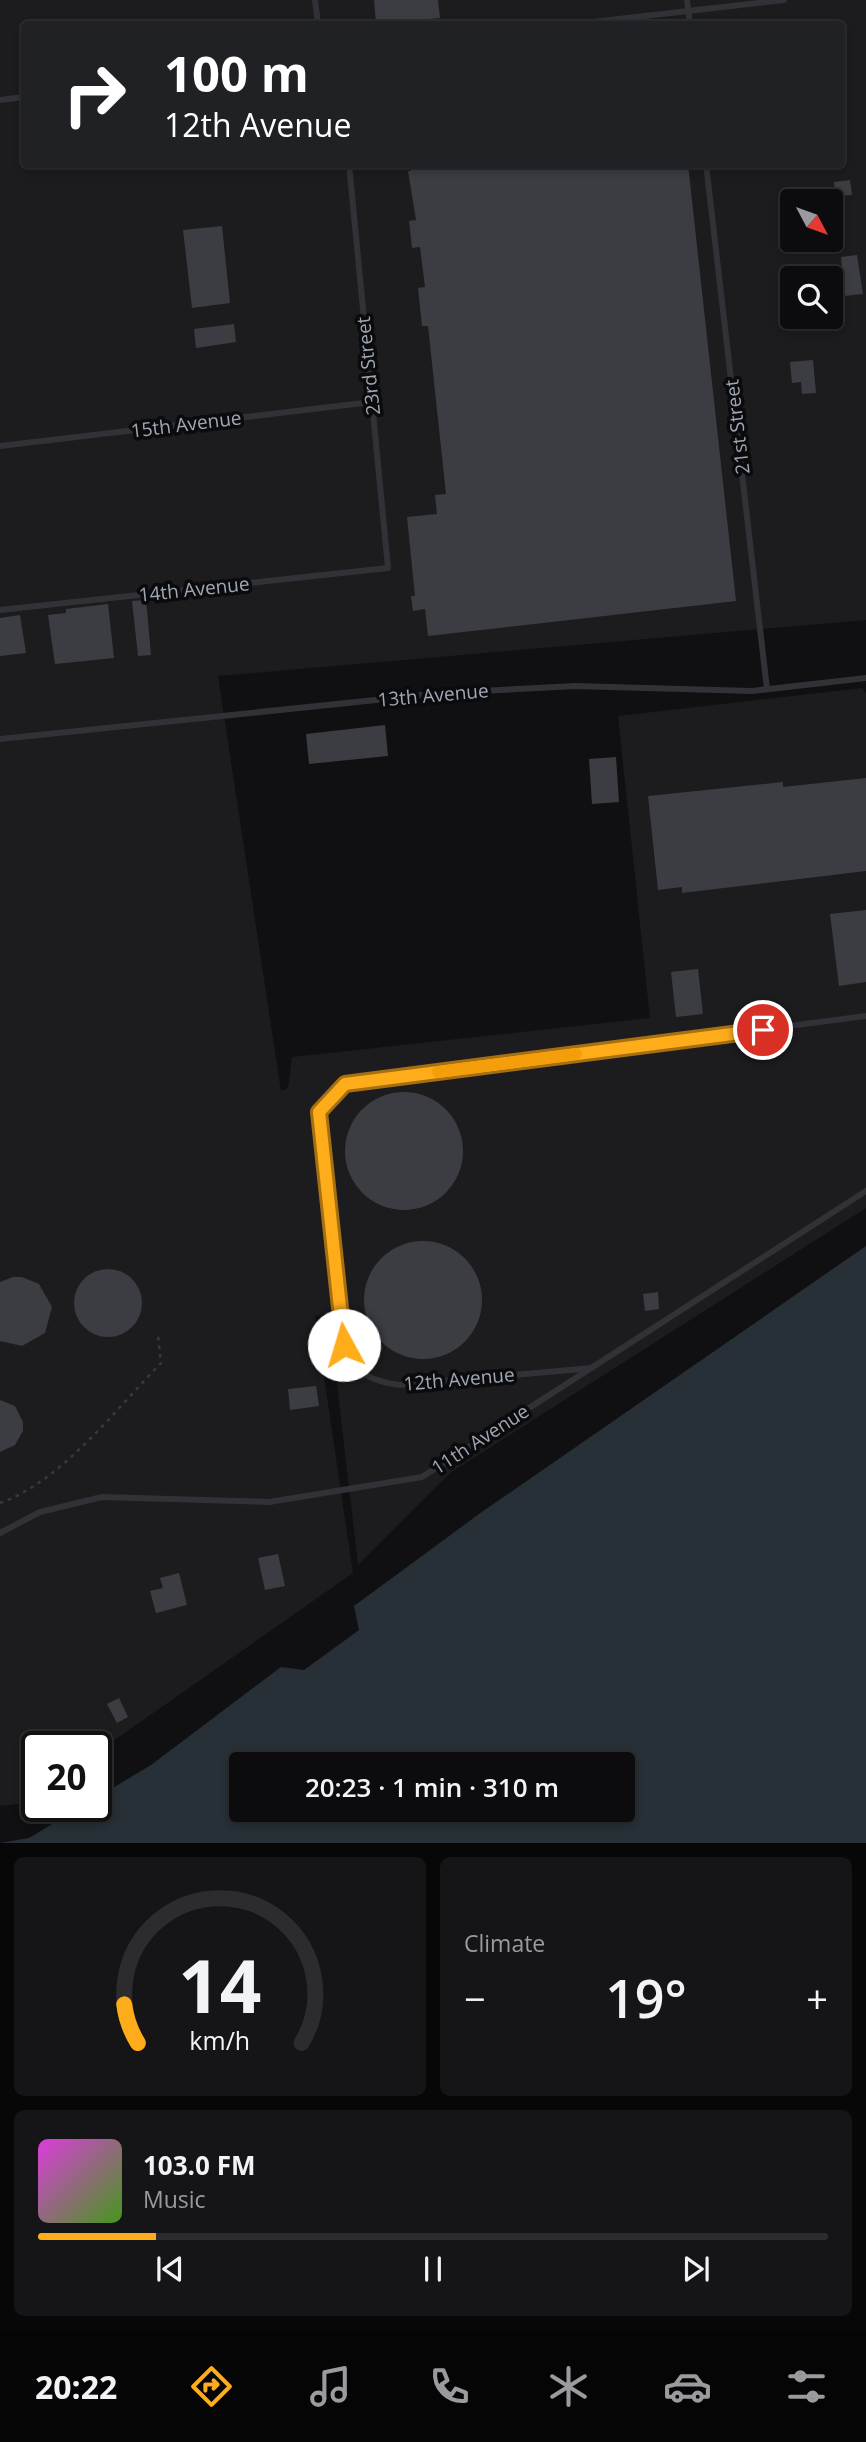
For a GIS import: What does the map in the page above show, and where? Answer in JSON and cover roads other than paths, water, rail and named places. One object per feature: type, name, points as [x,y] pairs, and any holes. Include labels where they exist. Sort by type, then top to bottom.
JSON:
[{"type":"lane","points":[[314,0],[318,21]]},
{"type":"lane","points":[[687,0],[690,21]]},
{"type":"lane","points":[[601,21],[784,0]]},
{"type":"lane","points":[[0,100],[21,97]]},
{"type":"lane","name":"23rd Street","points":[[349,168],[388,568]]},
{"type":"lane","name":"21st Street","points":[[706,168],[767,690]]},
{"type":"lane","name":"15th Avenue","points":[[0,446],[372,402]]},
{"type":"lane","name":"14th Avenue","points":[[0,610],[388,568]]},
{"type":"lane","name":"13th Avenue","points":[[0,738],[443,693],[575,686],[767,690],[866,678]]},
{"type":"lane","name":"12th Avenue","points":[[592,1368],[399,1385],[375,1381],[354,1367],[344,1345],[319,1112],[345,1084],[866,1016]]},
{"type":"lane","name":"11th Avenue","points":[[0,1533],[40,1512],[102,1497],[269,1502],[422,1476],[866,1191]]}]
